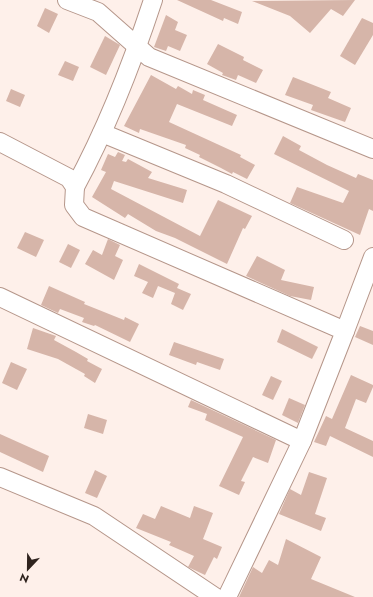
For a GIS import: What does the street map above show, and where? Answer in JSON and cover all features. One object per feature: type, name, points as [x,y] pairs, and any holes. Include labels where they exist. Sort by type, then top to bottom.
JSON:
[{"type":"street","points":[[67,0],[98,12],[149,57],[373,149]]},
{"type":"street","points":[[153,0],[137,47],[102,133],[76,188],[74,205],[83,217],[345,331]]},
{"type":"street","points":[[102,133],[226,184],[344,240]]},
{"type":"street","points":[[0,142],[69,178],[76,188]]},
{"type":"street","points":[[227,597],[302,441],[373,257]]},
{"type":"street","points":[[0,297],[302,441]]},
{"type":"street","points":[[0,477],[94,516],[214,597]]},
{"type":"building","points":[[177,0],[211,0],[242,12],[238,24],[224,18],[223,21]]},
{"type":"building","points":[[355,0],[343,16],[331,9],[310,33],[290,16],[252,1]]},
{"type":"building","points":[[45,8],[58,14],[49,33],[37,26]]},
{"type":"building","points":[[166,15],[178,22],[175,30],[187,35],[180,51],[168,46],[166,51],[154,47]]},
{"type":"building","points":[[362,18],[373,23],[373,35],[355,65],[340,56]]},
{"type":"building","points":[[105,36],[120,45],[106,75],[90,67]]},
{"type":"building","points":[[218,44],[244,57],[243,60],[263,70],[256,83],[238,75],[236,80],[222,75],[223,73],[207,64]]},
{"type":"building","points":[[65,61],[79,67],[73,81],[58,75]]},
{"type":"building","points":[[151,75],[176,89],[178,86],[192,94],[193,90],[205,95],[203,100],[237,115],[232,126],[177,104],[169,122],[241,155],[240,157],[255,165],[247,179],[233,172],[232,174],[199,157],[200,155],[185,148],[186,145],[140,129],[139,133],[124,126]]},
{"type":"building","points":[[293,77],[331,92],[328,98],[351,108],[345,122],[311,110],[313,105],[285,95]]},
{"type":"building","points":[[11,89],[25,95],[20,107],[6,101]]},
{"type":"building","points":[[283,136],[301,146],[299,150],[327,165],[356,178],[358,174],[373,180],[373,211],[369,209],[360,235],[290,203],[297,187],[343,203],[349,191],[274,154]]},
{"type":"building","points":[[118,152],[125,155],[122,161],[126,162],[128,159],[152,172],[148,178],[187,190],[183,203],[114,181],[111,189],[200,236],[218,200],[252,216],[245,229],[243,228],[227,264],[175,238],[156,231],[128,214],[125,218],[92,197],[106,172],[101,170],[108,154],[115,157]]},
{"type":"building","points":[[25,232],[44,240],[36,257],[17,248]]},
{"type":"building","points":[[108,239],[120,245],[115,256],[123,260],[114,280],[85,264],[93,250],[102,255]]},
{"type":"building","points":[[68,244],[80,250],[71,268],[59,262]]},
{"type":"building","points":[[257,256],[285,270],[281,280],[314,287],[311,300],[290,296],[246,276]]},
{"type":"building","points":[[139,264],[179,284],[177,288],[191,294],[183,310],[171,304],[175,293],[158,286],[153,298],[142,293],[148,282],[134,276]]},
{"type":"building","points":[[49,286],[85,302],[84,304],[124,320],[125,317],[139,324],[130,342],[95,325],[82,322],[84,318],[60,309],[58,313],[41,305]]},
{"type":"building","points":[[360,326],[373,331],[373,345],[355,337]]},
{"type":"building","points":[[33,328],[56,336],[54,340],[88,359],[87,361],[102,369],[95,383],[84,376],[85,374],[58,359],[27,349]]},
{"type":"building","points":[[282,329],[318,347],[312,359],[277,342]]},
{"type":"building","points":[[174,342],[224,359],[220,370],[197,362],[196,365],[169,355]]},
{"type":"building","points":[[11,362],[27,369],[17,390],[2,383]]},
{"type":"building","points":[[351,375],[373,385],[373,387],[366,403],[356,399],[345,428],[373,441],[373,457],[330,436],[326,446],[314,442],[326,416],[332,419]]},
{"type":"building","points":[[271,376],[282,381],[273,400],[262,395]]},
{"type":"building","points":[[289,398],[305,405],[298,423],[282,415]]},
{"type":"building","points":[[191,400],[276,440],[268,463],[253,457],[241,481],[245,482],[239,495],[219,486],[243,437],[205,420],[207,414],[188,407]]},
{"type":"building","points":[[88,414],[107,420],[103,434],[84,428]]},
{"type":"building","points":[[0,434],[49,456],[43,472],[0,452]]},
{"type":"building","points":[[95,470],[107,476],[97,498],[85,493]]},
{"type":"building","points":[[309,472],[327,478],[315,514],[326,518],[321,531],[279,514],[290,489],[301,495]]},
{"type":"building","points":[[161,506],[190,518],[194,506],[213,513],[203,539],[222,547],[217,559],[214,557],[205,575],[188,567],[194,556],[169,545],[171,542],[136,528],[143,514],[155,519]]},
{"type":"building","points":[[286,539],[321,557],[311,579],[355,597],[239,597],[253,567],[262,573],[269,560],[278,565]]}]
